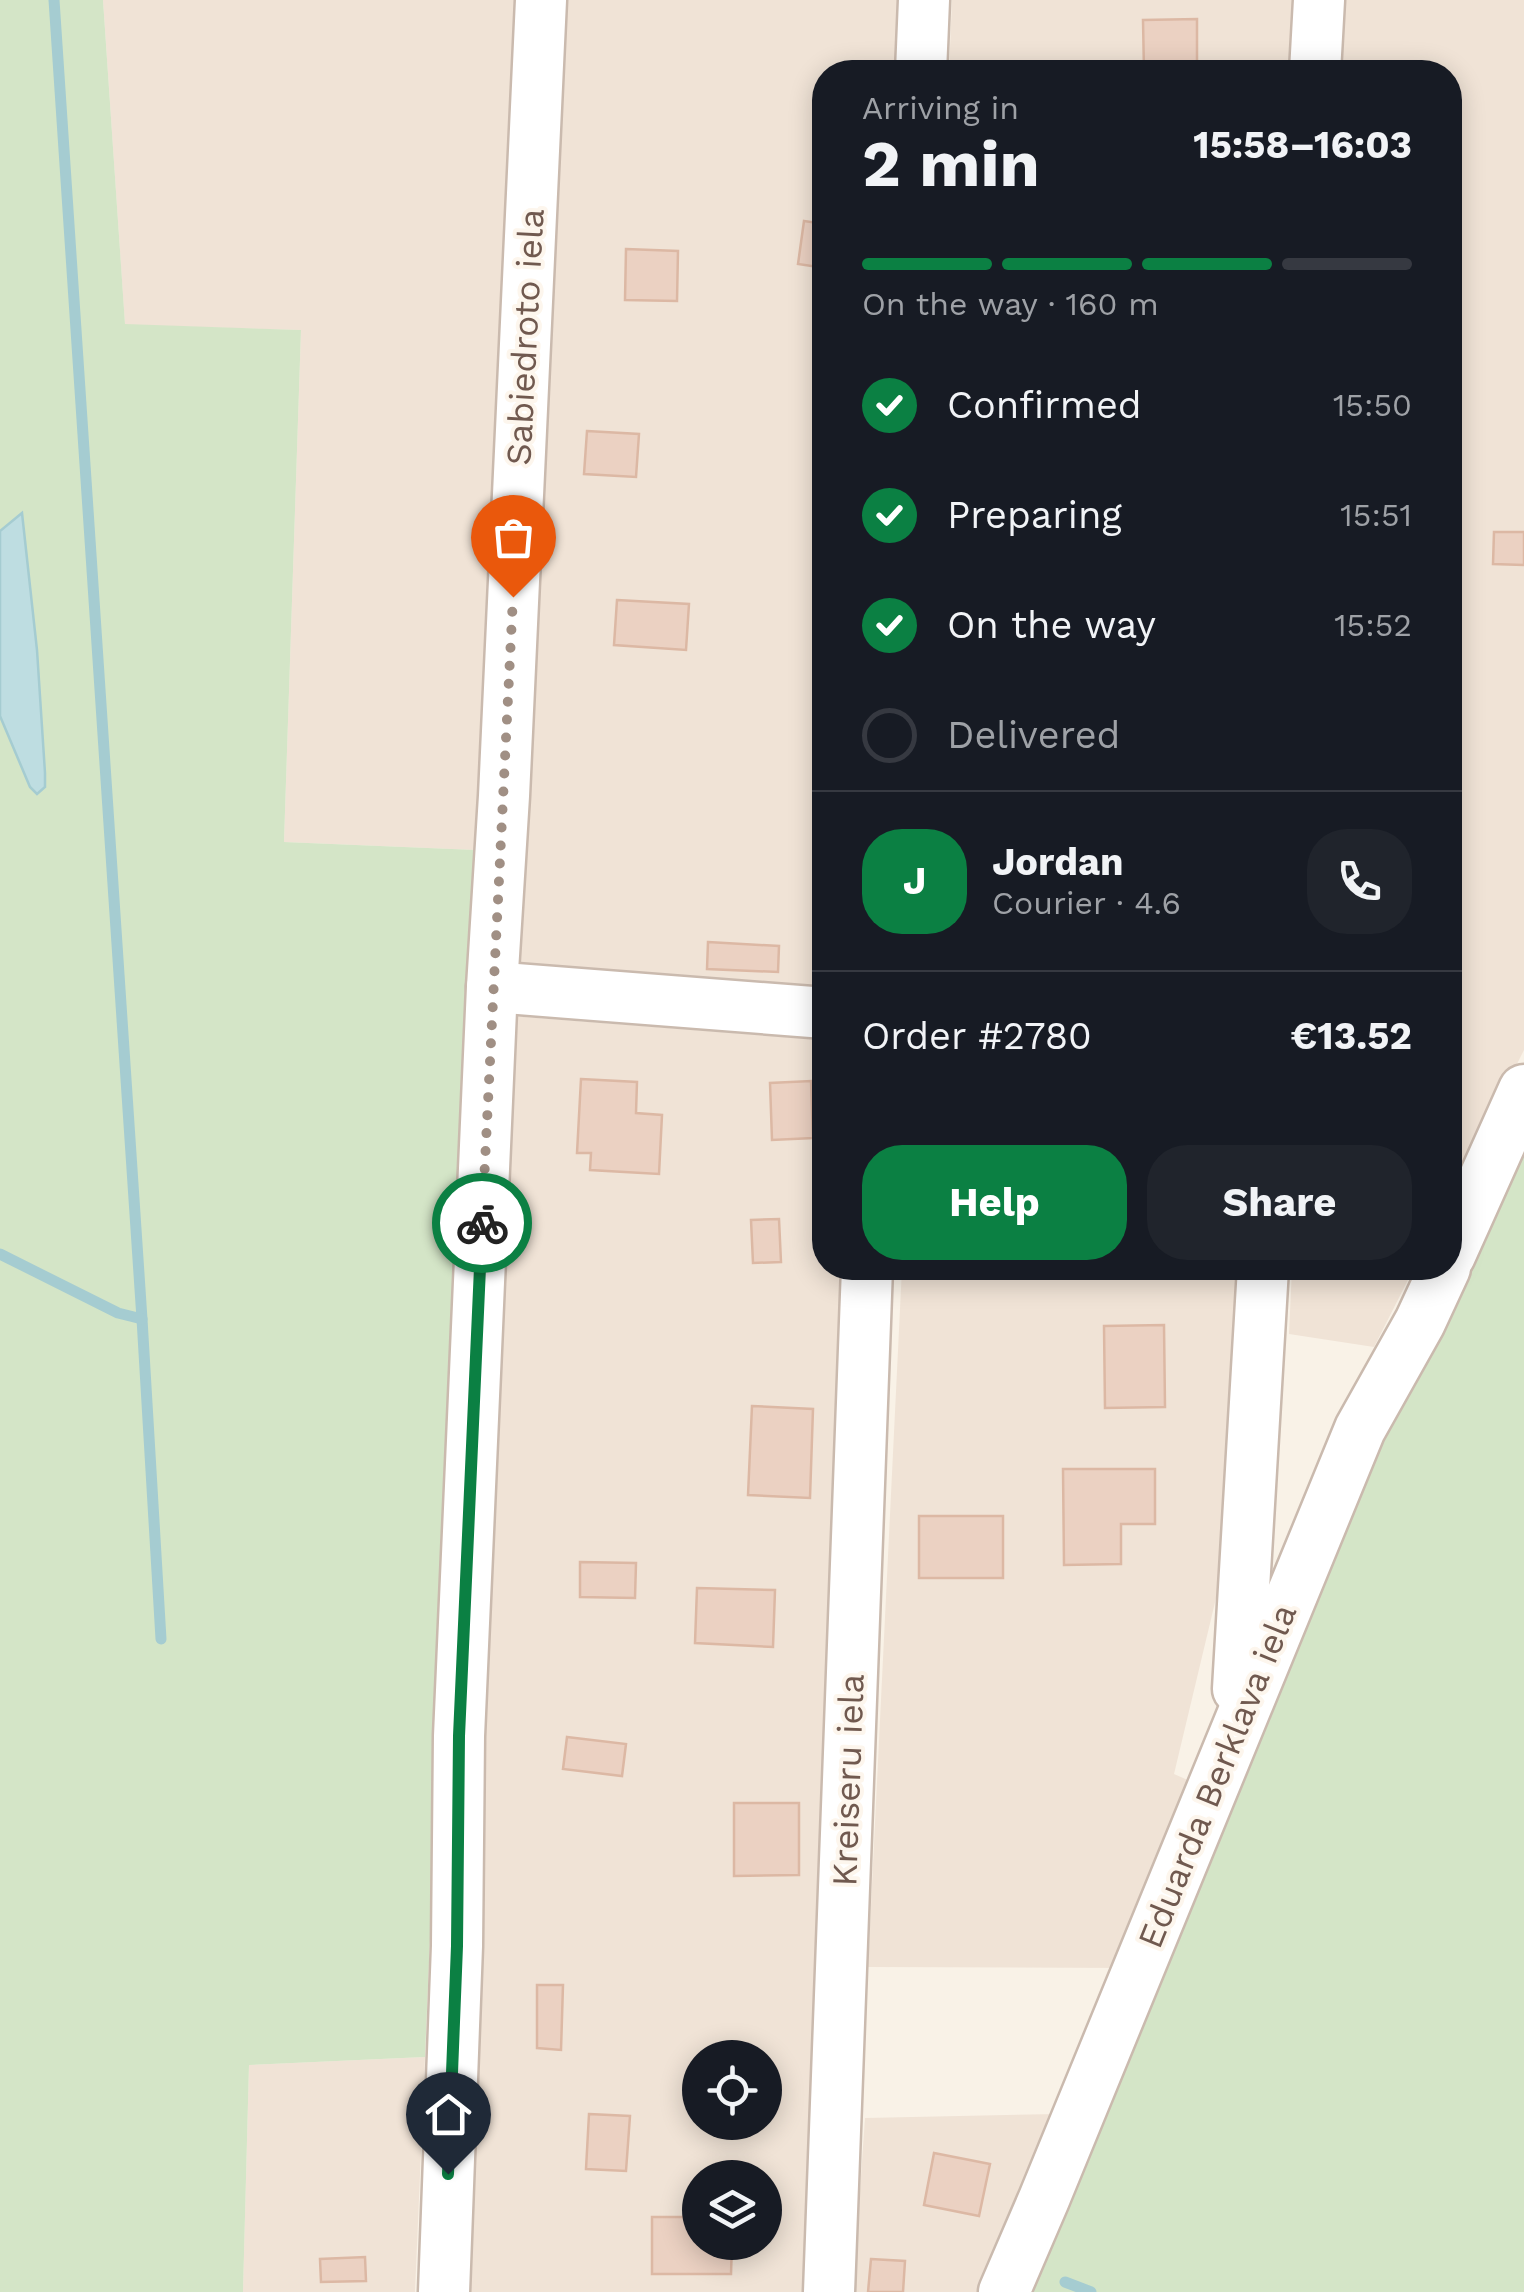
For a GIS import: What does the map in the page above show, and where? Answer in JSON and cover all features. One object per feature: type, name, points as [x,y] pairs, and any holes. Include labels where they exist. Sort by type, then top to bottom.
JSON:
[{"type":"street","name":"Sabiedroto iela","points":[[444,2292],[457,1946],[459,1736],[541,0]]},
{"type":"street","points":[[922,60],[924,0]]},
{"type":"street","points":[[1316,60],[1320,0]]},
{"type":"street","points":[[492,987],[812,1012]]},
{"type":"street","points":[[1462,1228],[1524,1090]]},
{"type":"street","name":"Kreiseru iela","points":[[829,2292],[867,1280]]},
{"type":"street","points":[[1236,1729],[1262,1280]]},
{"type":"street","name":"Eduarda Berklava iela","points":[[1004,2292],[1360,1428],[1420,1322],[1439,1280]]},
{"type":"shaded area","points":[[103,0],[516,0],[476,850],[284,842],[301,330],[125,325]]},
{"type":"shaded area","points":[[563,0],[905,0],[902,60],[812,60],[812,995],[511,969]]},
{"type":"shaded area","points":[[952,0],[1293,0],[1290,60],[950,60]]},
{"type":"shaded area","points":[[1343,0],[1524,0],[1524,1050],[1462,1173],[1462,60],[1340,60]]},
{"type":"shaded area","points":[[510,1016],[812,1039],[812,1280],[846,1280],[809,2292],[461,2292]]},
{"type":"shaded area","points":[[901,1280],[1238,1280],[1233,1527],[1174,1774],[1199,1785],[1129,1968],[868,1967]]},
{"type":"shaded area","points":[[1291,1280],[1408,1280],[1374,1347],[1289,1334]]},
{"type":"shaded area","points":[[425,2057],[415,2292],[243,2292],[249,2065]]},
{"type":"shaded area","points":[[1057,2114],[988,2292],[853,2292],[865,2118]]},
{"type":"green space","points":[[0,0],[103,0],[125,324],[301,330],[284,842],[476,850],[425,2057],[249,2065],[243,2292],[0,2292]]},
{"type":"green space","points":[[1524,1151],[1524,2292],[1026,2292],[1379,1439]]},
{"type":"water","points":[[22,513],[45,773],[45,787],[37,794],[30,787],[0,716],[0,531]]},
{"type":"building","points":[[1197,19],[1197,60],[1144,60],[1143,20]]},
{"type":"building","points":[[804,221],[812,222],[812,266],[798,264]]},
{"type":"building","points":[[626,249],[678,251],[677,301],[625,300]]},
{"type":"building","points":[[587,431],[639,434],[636,477],[584,474]]},
{"type":"building","points":[[1494,532],[1524,532],[1524,565],[1493,564]]},
{"type":"building","points":[[617,600],[689,604],[686,650],[614,645]]},
{"type":"building","points":[[708,942],[779,946],[778,972],[707,969]]},
{"type":"building","points":[[581,1079],[637,1082],[636,1113],[662,1115],[659,1174],[590,1170],[591,1153],[577,1153]]},
{"type":"building","points":[[811,1081],[812,1138],[772,1140],[770,1083]]},
{"type":"building","points":[[779,1219],[781,1262],[753,1263],[751,1220]]},
{"type":"building","points":[[1164,1325],[1165,1407],[1105,1408],[1104,1326]]},
{"type":"building","points":[[752,1406],[813,1409],[810,1498],[748,1495]]},
{"type":"building","points":[[1063,1469],[1155,1469],[1155,1524],[1121,1524],[1121,1564],[1064,1565]]},
{"type":"building","points":[[919,1516],[1003,1516],[1003,1578],[919,1578]]},
{"type":"building","points":[[580,1562],[636,1563],[635,1598],[580,1597]]},
{"type":"building","points":[[697,1588],[775,1590],[773,1647],[695,1643]]},
{"type":"building","points":[[567,1737],[626,1744],[622,1776],[563,1769]]},
{"type":"building","points":[[734,1803],[799,1803],[799,1875],[734,1876]]},
{"type":"building","points":[[537,1985],[563,1985],[561,2050],[537,2048]]},
{"type":"building","points":[[589,2114],[630,2116],[626,2171],[586,2169]]},
{"type":"building","points":[[934,2153],[990,2164],[979,2216],[924,2205]]},
{"type":"building","points":[[652,2217],[682,2217],[682,2260],[731,2260],[731,2274],[652,2274]]},
{"type":"building","points":[[365,2257],[366,2281],[321,2282],[320,2259]]},
{"type":"building","points":[[871,2259],[905,2261],[903,2292],[868,2292]]},
{"type":"waterway","points":[[54,0],[161,1639]]},
{"type":"waterway","points":[[0,1254],[118,1313],[142,1319]]},
{"type":"waterway","points":[[1065,2282],[1091,2292]]},
{"type":"way so far","points":[[482,1223],[513,597]]},
{"type":"route","points":[[448,2174],[457,1946],[459,1736],[482,1223]]}]
